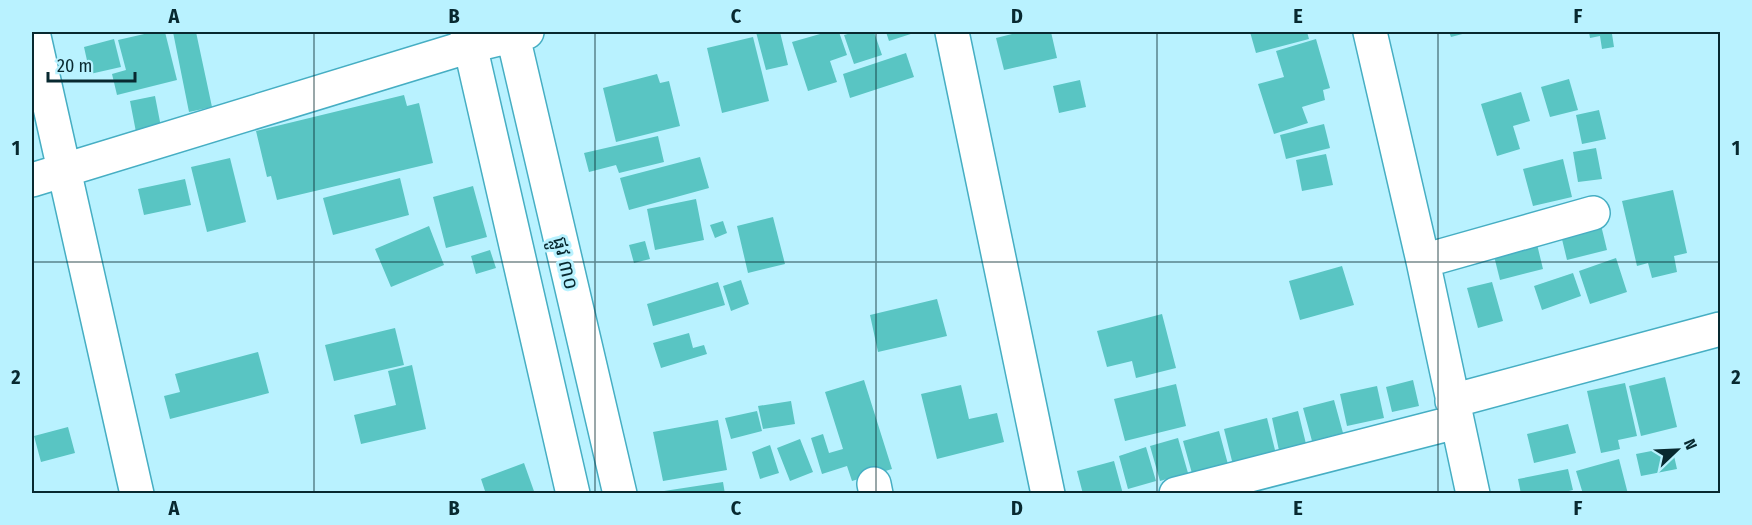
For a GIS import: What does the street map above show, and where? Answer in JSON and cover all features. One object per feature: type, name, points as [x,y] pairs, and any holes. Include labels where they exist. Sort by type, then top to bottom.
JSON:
[{"type":"street","points":[[33,32],[138,494]]},
{"type":"street","points":[[952,32],[1048,494]]},
{"type":"street","points":[[1370,32],[1423,261],[1473,494]]},
{"type":"street","points":[[32,180],[468,39],[518,33]]},
{"type":"street","name":"ផ្លូវ ៣០","points":[[518,33],[620,494]]},
{"type":"street","points":[[468,39],[573,494]]},
{"type":"street","points":[[1423,261],[1593,213]]},
{"type":"street","points":[[1176,494],[1454,412],[1720,329]]},
{"type":"building","points":[[153,32],[165,32],[177,80],[117,95],[112,74],[126,70],[118,40]]},
{"type":"building","points":[[173,32],[196,32],[212,107],[189,112]]},
{"type":"building","points":[[756,32],[780,32],[788,65],[766,70]]},
{"type":"building","points":[[827,32],[839,32],[847,55],[830,61],[837,82],[808,91],[792,42]]},
{"type":"building","points":[[855,32],[874,32],[882,55],[854,64],[844,35]]},
{"type":"building","points":[[886,32],[917,32],[889,41]]},
{"type":"building","points":[[1020,32],[1051,32],[1057,58],[1004,70],[996,38]]},
{"type":"building","points":[[1250,32],[1307,32],[1309,39],[1256,53]]},
{"type":"building","points":[[1449,32],[1470,32],[1451,37]]},
{"type":"building","points":[[1589,32],[1622,33],[1612,34],[1614,47],[1602,49],[1600,36],[1590,38]]},
{"type":"building","points":[[753,37],[769,101],[722,113],[707,48]]},
{"type":"building","points":[[114,39],[121,67],[90,74],[84,47]]},
{"type":"building","points":[[1316,39],[1330,88],[1323,90],[1325,100],[1302,107],[1308,123],[1274,134],[1258,84],[1284,77],[1276,51]]},
{"type":"building","points":[[906,53],[914,77],[850,98],[843,74]]},
{"type":"building","points":[[657,74],[660,83],[669,81],[680,126],[616,142],[603,88]]},
{"type":"building","points":[[1569,79],[1578,110],[1550,117],[1541,87]]},
{"type":"building","points":[[1080,80],[1086,107],[1059,113],[1053,86]]},
{"type":"building","points":[[1521,92],[1530,121],[1513,126],[1520,149],[1497,156],[1481,104]]},
{"type":"building","points":[[404,95],[407,106],[419,103],[433,163],[277,200],[271,176],[267,177],[256,131]]},
{"type":"building","points":[[155,96],[161,127],[136,132],[130,101]]},
{"type":"building","points":[[1599,110],[1606,139],[1582,144],[1576,115]]},
{"type":"building","points":[[1324,124],[1330,148],[1286,159],[1280,135]]},
{"type":"building","points":[[658,136],[664,162],[619,173],[616,165],[589,172],[584,153]]},
{"type":"building","points":[[1596,148],[1602,179],[1578,182],[1573,152]]},
{"type":"building","points":[[1326,154],[1333,185],[1302,191],[1296,160]]},
{"type":"building","points":[[700,157],[709,188],[629,210],[620,178]]},
{"type":"building","points":[[230,158],[246,222],[207,232],[191,167]]},
{"type":"building","points":[[1563,159],[1572,197],[1533,206],[1523,169]]},
{"type":"building","points":[[400,178],[409,215],[333,235],[323,198]]},
{"type":"building","points":[[185,179],[191,205],[144,215],[138,189]]},
{"type":"building","points":[[473,186],[487,237],[446,248],[433,197]]},
{"type":"building","points":[[1673,190],[1687,253],[1674,256],[1677,272],[1652,278],[1648,263],[1637,266],[1622,201]]},
{"type":"building","points":[[696,199],[704,240],[655,250],[647,209]]},
{"type":"building","points":[[773,217],[785,264],[748,273],[737,226]]},
{"type":"building","points":[[723,221],[727,233],[715,238],[710,225]]},
{"type":"building","points":[[1600,221],[1607,250],[1567,260],[1560,231]]},
{"type":"building","points":[[429,226],[444,265],[391,287],[375,249]]},
{"type":"building","points":[[1535,236],[1543,269],[1500,280],[1492,248]]},
{"type":"building","points":[[645,241],[650,259],[634,263],[629,245]]},
{"type":"building","points":[[490,250],[496,268],[476,274],[471,256]]},
{"type":"building","points":[[1616,258],[1627,292],[1590,304],[1579,271]]},
{"type":"building","points":[[1342,266],[1354,305],[1300,320],[1289,281]]},
{"type":"building","points":[[1573,273],[1581,296],[1542,310],[1534,286]]},
{"type":"building","points":[[741,280],[749,304],[731,311],[723,286]]},
{"type":"building","points":[[718,282],[725,305],[653,326],[647,304]]},
{"type":"building","points":[[1492,282],[1503,321],[1478,328],[1467,288]]},
{"type":"building","points":[[937,299],[947,336],[878,352],[870,315]]},
{"type":"building","points":[[1162,314],[1176,368],[1136,378],[1132,361],[1107,367],[1097,331]]},
{"type":"building","points":[[395,328],[404,365],[334,381],[325,345]]},
{"type":"building","points":[[689,333],[693,348],[704,345],[707,354],[661,368],[653,343]]},
{"type":"building","points":[[258,352],[269,393],[170,419],[164,396],[180,392],[175,374]]},
{"type":"building","points":[[412,365],[426,429],[361,444],[354,415],[396,405],[388,371]]},
{"type":"building","points":[[1665,377],[1677,427],[1641,436],[1629,386]]},
{"type":"building","points":[[864,380],[892,469],[852,481],[847,466],[822,474],[811,438],[823,434],[829,453],[843,449],[825,392]]},
{"type":"building","points":[[1413,380],[1419,406],[1392,412],[1386,387]]},
{"type":"building","points":[[1625,383],[1637,436],[1618,440],[1620,449],[1601,453],[1587,391]]},
{"type":"building","points":[[1176,384],[1186,426],[1125,441],[1114,399]]},
{"type":"building","points":[[961,385],[969,419],[997,413],[1004,442],[937,459],[921,394]]},
{"type":"building","points":[[1377,386],[1384,418],[1347,426],[1340,394]]},
{"type":"building","points":[[1334,400],[1343,433],[1312,441],[1303,408]]},
{"type":"building","points":[[791,401],[795,424],[763,429],[758,406]]},
{"type":"building","points":[[757,411],[762,431],[731,439],[725,418]]},
{"type":"building","points":[[1298,411],[1307,448],[1280,455],[1272,418]]},
{"type":"building","points":[[1267,418],[1276,454],[1233,465],[1224,429]]},
{"type":"building","points":[[718,420],[727,470],[663,481],[653,432]]},
{"type":"building","points":[[1568,424],[1576,453],[1534,463],[1527,434]]},
{"type":"building","points":[[68,427],[75,453],[41,462],[34,436]]},
{"type":"building","points":[[1219,431],[1229,468],[1193,477],[1183,441]]},
{"type":"building","points":[[1178,438],[1188,473],[1160,481],[1150,446]]},
{"type":"building","points":[[800,439],[813,472],[790,481],[777,448]]},
{"type":"building","points":[[770,445],[779,473],[760,479],[752,452]]},
{"type":"building","points":[[1146,447],[1156,481],[1128,489],[1119,456]]},
{"type":"building","points":[[1672,447],[1677,469],[1641,476],[1636,454]]},
{"type":"building","points":[[1619,459],[1628,494],[1583,494],[1576,471]]},
{"type":"building","points":[[1114,461],[1123,494],[1083,494],[1077,471]]},
{"type":"building","points":[[524,463],[535,494],[486,494],[481,479]]},
{"type":"building","points":[[1568,469],[1573,490],[1556,494],[1521,494],[1518,479]]},
{"type":"building","points":[[723,482],[725,494],[665,494],[664,491]]}]
